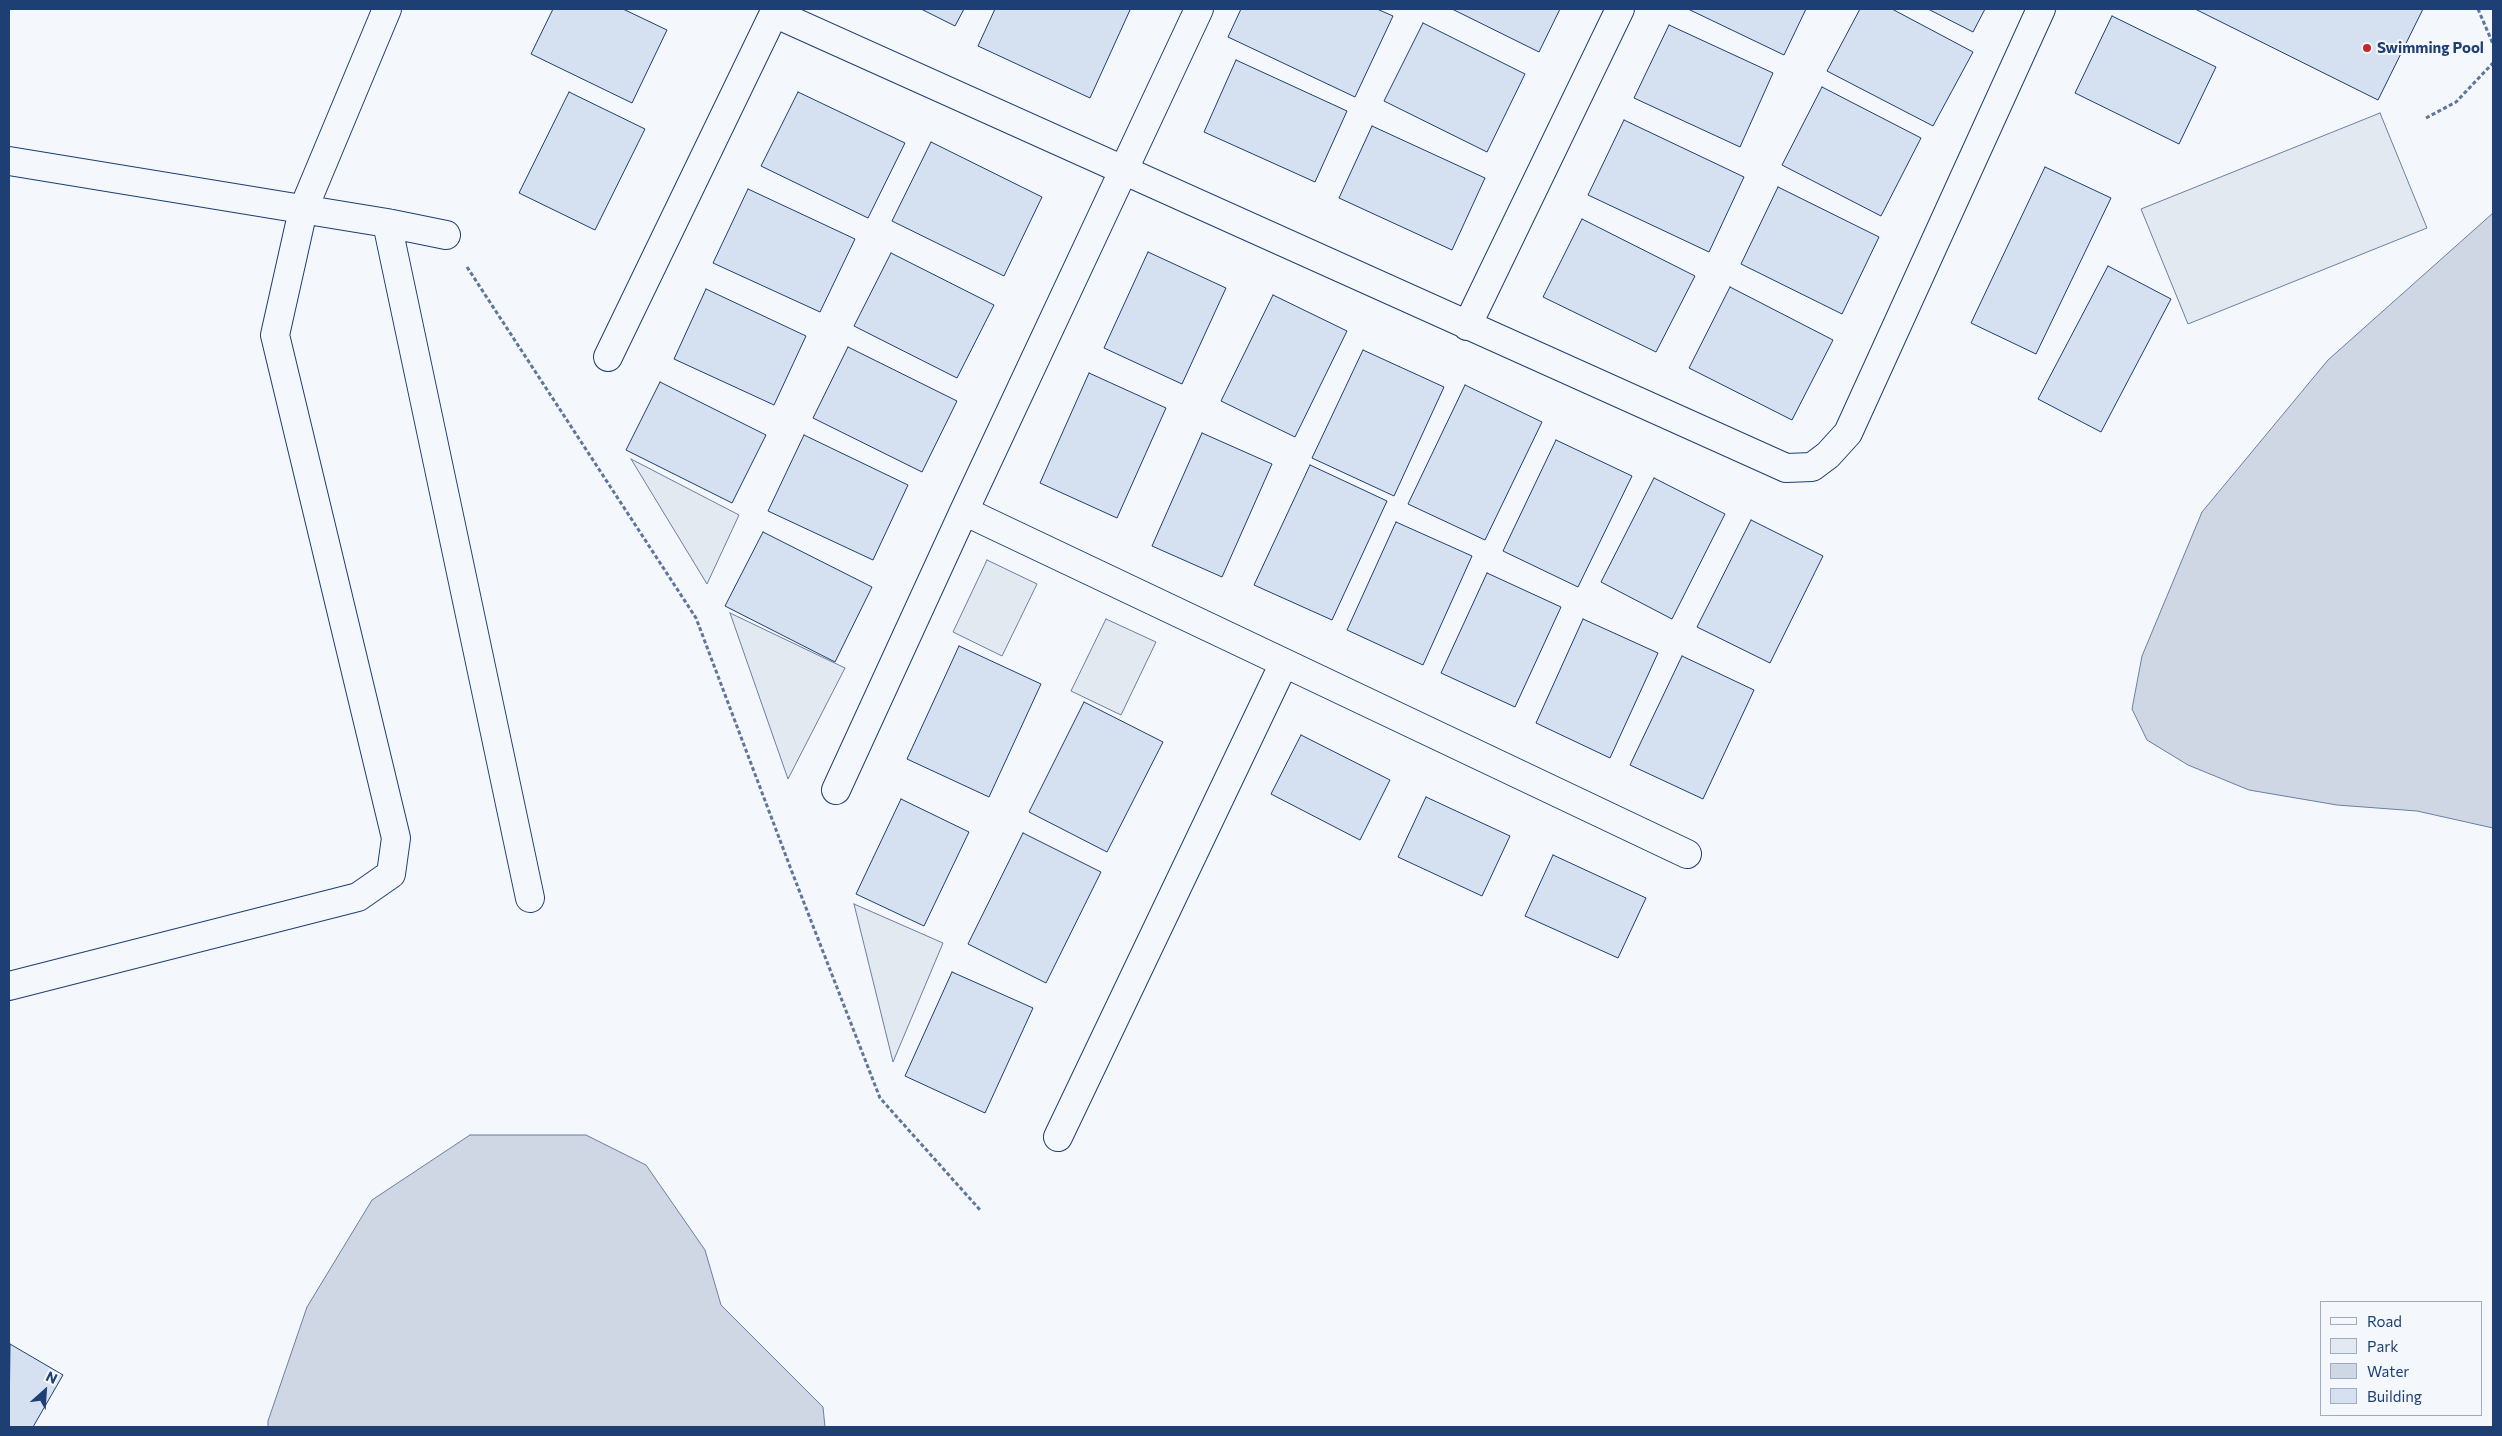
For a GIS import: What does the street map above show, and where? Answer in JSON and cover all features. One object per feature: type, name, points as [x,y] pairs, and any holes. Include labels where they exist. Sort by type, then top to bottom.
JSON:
[{"type":"street","points":[[9,986],[358,897],[391,874],[396,838],[275,335],[303,210],[387,9]]},
{"type":"street","points":[[836,790],[964,511],[1199,9]]},
{"type":"street","points":[[1467,326],[1620,9]]},
{"type":"street","points":[[608,357],[775,11],[1123,171],[1786,468],[1812,467],[1828,455],[1848,433],[2042,9]]},
{"type":"street","points":[[9,161],[446,235]]},
{"type":"street","points":[[387,224],[530,898]]},
{"type":"street","points":[[964,511],[1687,854]]},
{"type":"street","points":[[1058,1136],[1284,663]]},
{"type":"path","points":[[2478,9],[2493,44]]},
{"type":"path","points":[[2426,118],[2456,102],[2493,63]]},
{"type":"path","points":[[446,235],[696,618],[788,863],[880,1098],[981,1211]]},
{"type":"green space","points":[[2380,113],[2427,228],[2188,324],[2141,209]]},
{"type":"green space","points":[[631,459],[739,515],[707,584]]},
{"type":"green space","points":[[987,560],[1037,584],[1002,656],[953,632]]},
{"type":"green space","points":[[730,613],[845,668],[788,779]]},
{"type":"green space","points":[[1106,619],[1156,642],[1121,715],[1071,691]]},
{"type":"green space","points":[[854,904],[943,943],[893,1062]]},
{"type":"water","points":[[2493,213],[2493,828],[2417,811],[2337,805],[2249,790],[2188,765],[2147,740],[2132,709],[2142,656],[2202,512],[2328,360]]},
{"type":"water","points":[[470,1135],[586,1135],[646,1165],[705,1250],[721,1305],[823,1407],[825,1427],[268,1427],[268,1421],[307,1307],[372,1200]]},
{"type":"building","points":[[553,9],[623,9],[667,30],[632,103],[531,54]]},
{"type":"building","points":[[921,9],[964,9],[955,26]]},
{"type":"building","points":[[995,9],[1130,10],[1090,98],[978,46]]},
{"type":"building","points":[[1241,9],[1377,9],[1393,16],[1355,97],[1228,37]]},
{"type":"building","points":[[1452,9],[1560,9],[1539,52]]},
{"type":"building","points":[[1688,9],[1806,9],[1784,55]]},
{"type":"building","points":[[1860,9],[1892,9],[1973,52],[1933,126],[1827,71]]},
{"type":"building","points":[[1928,9],[1985,9],[1973,32]]},
{"type":"building","points":[[2195,9],[2423,9],[2378,100]]},
{"type":"building","points":[[2112,16],[2216,67],[2179,144],[2075,93]]},
{"type":"building","points":[[1423,23],[1525,74],[1487,152],[1384,101]]},
{"type":"building","points":[[1669,25],[1773,73],[1740,147],[1634,98]]},
{"type":"building","points":[[1236,60],[1347,111],[1315,182],[1204,132]]},
{"type":"building","points":[[1822,87],[1921,138],[1881,216],[1782,165]]},
{"type":"building","points":[[569,92],[645,129],[595,230],[519,193]]},
{"type":"building","points":[[798,92],[905,143],[868,218],[761,166]]},
{"type":"building","points":[[1624,120],[1744,177],[1709,252],[1588,195]]},
{"type":"building","points":[[1372,126],[1485,178],[1452,250],[1339,198]]},
{"type":"building","points":[[931,142],[1042,197],[1004,276],[892,221]]},
{"type":"building","points":[[2045,167],[2111,198],[2036,354],[1971,323]]},
{"type":"building","points":[[1778,187],[1879,237],[1842,314],[1741,264]]},
{"type":"building","points":[[748,189],[855,239],[820,312],[713,263]]},
{"type":"building","points":[[1582,219],[1695,276],[1656,352],[1543,297]]},
{"type":"building","points":[[1148,252],[1226,288],[1182,384],[1104,348]]},
{"type":"building","points":[[891,253],[994,305],[957,378],[854,326]]},
{"type":"building","points":[[2108,266],[2171,299],[2101,432],[2038,399]]},
{"type":"building","points":[[1730,287],[1833,340],[1792,420],[1689,368]]},
{"type":"building","points":[[706,289],[806,336],[774,405],[674,359]]},
{"type":"building","points":[[1273,295],[1347,331],[1295,437],[1221,401]]},
{"type":"building","points":[[848,347],[957,401],[922,472],[813,418]]},
{"type":"building","points":[[1363,350],[1444,387],[1394,496],[1312,458]]},
{"type":"building","points":[[1089,373],[1166,408],[1117,518],[1040,483]]},
{"type":"building","points":[[660,382],[766,435],[732,503],[626,450]]},
{"type":"building","points":[[1465,385],[1542,422],[1485,540],[1408,504]]},
{"type":"building","points":[[1202,433],[1272,464],[1222,577],[1152,546]]},
{"type":"building","points":[[804,435],[908,485],[873,560],[768,511]]},
{"type":"building","points":[[1556,440],[1632,476],[1578,587],[1503,551]]},
{"type":"building","points":[[1310,465],[1387,501],[1332,620],[1254,585]]},
{"type":"building","points":[[1654,478],[1725,514],[1672,619],[1601,582]]},
{"type":"building","points":[[1751,520],[1823,556],[1770,663],[1697,627]]},
{"type":"building","points":[[1396,522],[1472,556],[1423,665],[1347,630]]},
{"type":"building","points":[[763,532],[872,587],[835,662],[725,606]]},
{"type":"building","points":[[1487,573],[1561,607],[1515,707],[1441,673]]},
{"type":"building","points":[[1583,619],[1658,653],[1610,758],[1536,723]]},
{"type":"building","points":[[959,646],[1041,684],[989,797],[907,759]]},
{"type":"building","points":[[1682,656],[1754,690],[1703,799],[1630,765]]},
{"type":"building","points":[[1084,702],[1163,742],[1107,852],[1029,812]]},
{"type":"building","points":[[1301,735],[1390,780],[1360,840],[1271,794]]},
{"type":"building","points":[[1426,797],[1510,836],[1482,896],[1398,857]]},
{"type":"building","points":[[901,799],[969,832],[924,926],[856,894]]},
{"type":"building","points":[[1023,833],[1101,872],[1046,983],[968,944]]},
{"type":"building","points":[[1553,855],[1646,898],[1618,958],[1525,916]]},
{"type":"building","points":[[952,972],[1033,1008],[985,1113],[905,1076]]},
{"type":"building","points":[[10,1344],[63,1375],[33,1427],[9,1427]]},
{"type":"place","name":"Swimming Pool","points":[[2367,48]]}]
